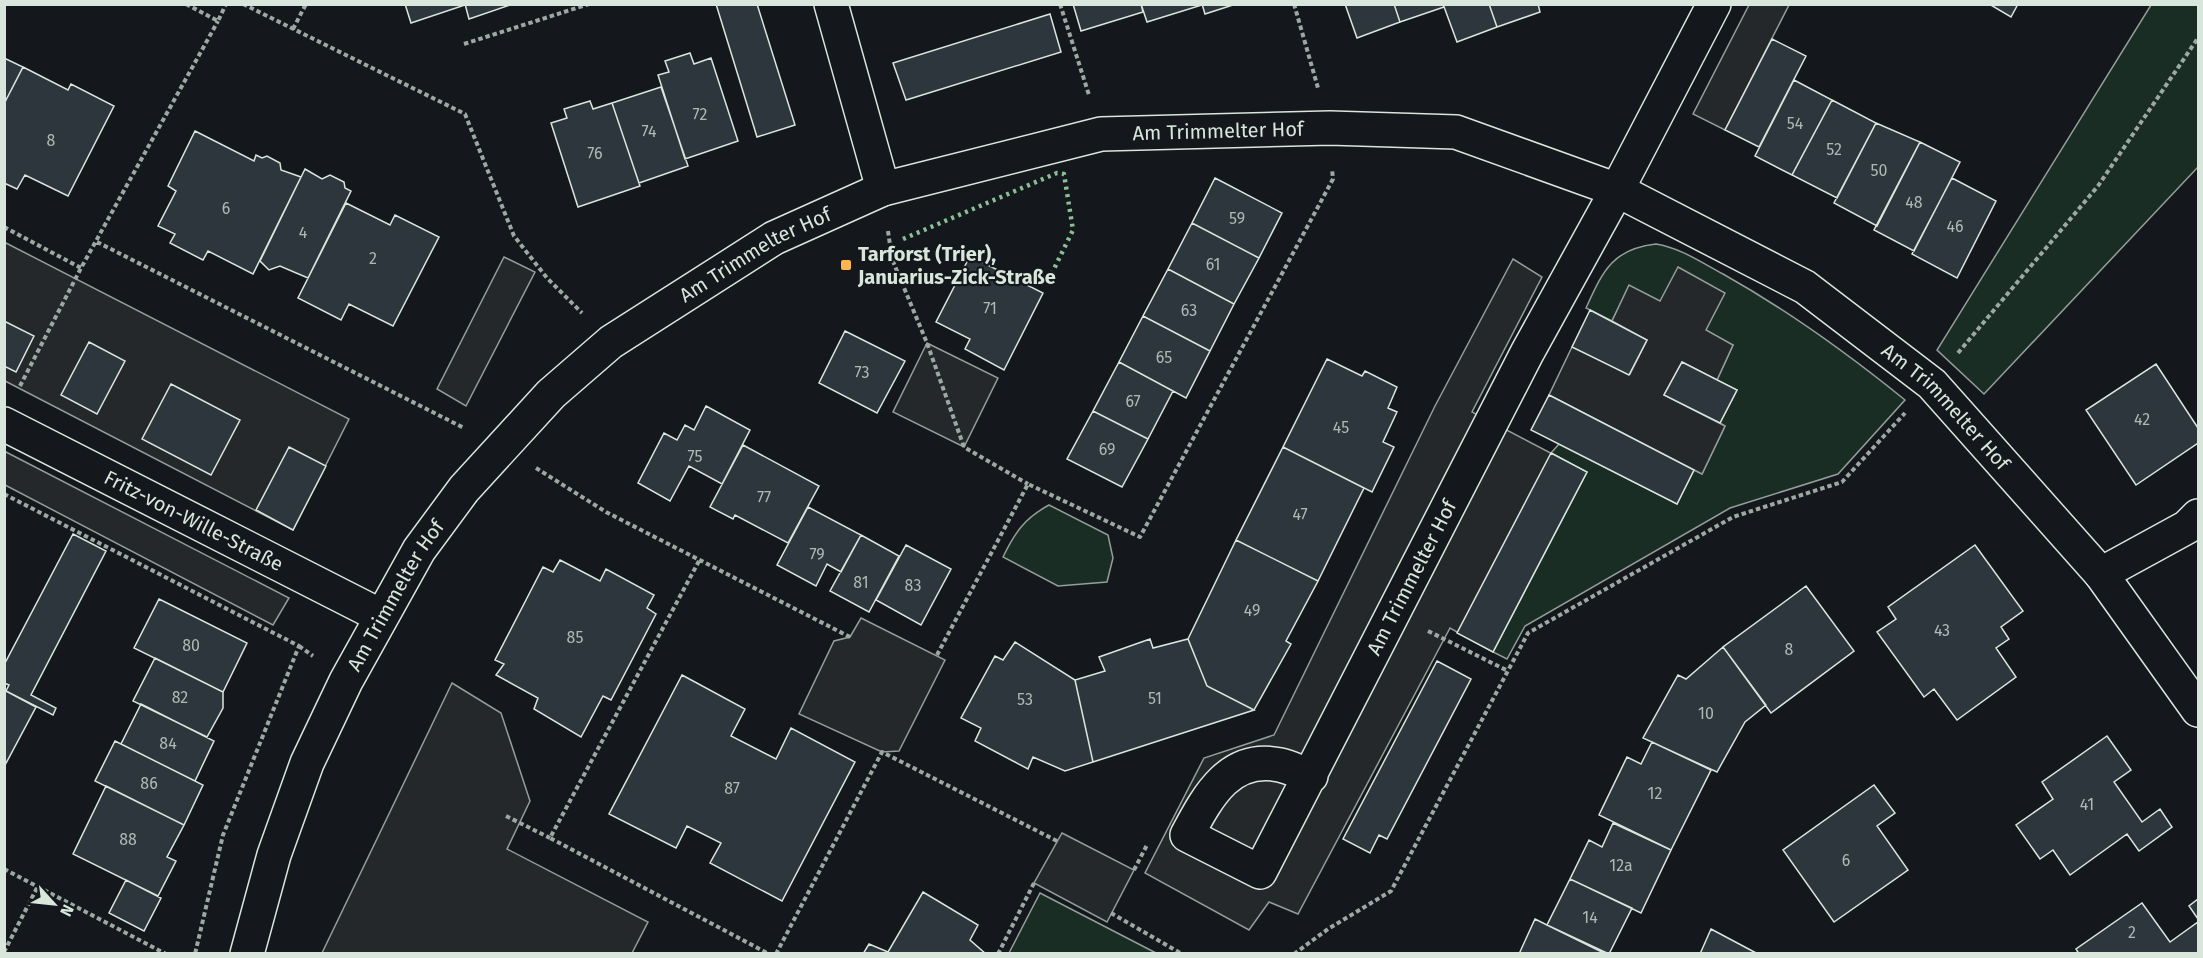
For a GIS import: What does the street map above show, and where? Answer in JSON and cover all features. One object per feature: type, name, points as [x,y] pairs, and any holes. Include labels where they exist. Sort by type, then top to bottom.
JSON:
[{"type":"street","points":[[831,4],[883,189]]},
{"type":"street","points":[[1617,190],[1714,4]]},
{"type":"street","name":"Am Trimmelter Hof","points":[[247,954],[274,855],[307,763],[346,681],[419,550],[464,489],[550,394],[611,342],[774,238],[883,189],[1101,134],[1330,128],[1456,132],[1617,190],[1805,287],[1932,384],[2101,574],[2199,710]]},
{"type":"street","name":"Am Trimmelter Hof","points":[[1311,776],[1527,353],[1617,190]]},
{"type":"street","name":"Fritz-von-Wille-Straße","points":[[4,424],[226,535],[375,613],[380,619]]},
{"type":"street","points":[[2101,574],[2187,527],[2199,516]]},
{"type":"path","points":[[186,4],[218,21]]},
{"type":"path","points":[[17,392],[81,268],[226,4]]},
{"type":"path","points":[[243,4],[465,114],[514,236],[547,278],[611,342]]},
{"type":"path","points":[[293,29],[306,4]]},
{"type":"path","points":[[464,44],[589,4]]},
{"type":"path","points":[[1060,4],[1101,134]]},
{"type":"path","points":[[883,189],[892,259],[927,343],[963,447],[1028,484],[1140,537],[1333,179],[1330,128],[1294,4]]},
{"type":"path","points":[[1294,954],[1328,929],[1391,891],[1528,633],[1733,517],[1842,482],[1932,384],[2098,186],[2199,38]]},
{"type":"path","points":[[4,227],[81,268]]},
{"type":"path","points":[[97,242],[501,447],[606,512],[850,637]]},
{"type":"path","points":[[937,655],[1028,484]]},
{"type":"path","points":[[4,494],[299,646],[224,835],[195,954]]},
{"type":"path","points":[[549,838],[699,561]]},
{"type":"path","points":[[1394,615],[1508,670]]},
{"type":"path","points":[[776,954],[882,752],[1057,841]]},
{"type":"path","points":[[506,816],[769,954]]},
{"type":"path","points":[[4,869],[166,954]]},
{"type":"path","points":[[998,954],[1034,883]]},
{"type":"path","points":[[4,952],[38,886]]},
{"type":"path","points":[[1112,913],[1182,954]]},
{"type":"green space","points":[[2151,5],[2198,5],[2198,167],[1984,394],[1937,350]]},
{"type":"green space","points":[[1656,244],[1691,256],[1771,303],[1839,349],[1905,400],[1838,474],[1730,508],[1525,626],[1507,659],[1493,652],[1586,472],[1551,453],[1559,444],[1677,504],[1694,470],[1702,474],[1725,426],[1720,423],[1737,390],[1717,380],[1733,345],[1705,330],[1724,293],[1660,302],[1629,286],[1612,321],[1586,308],[1598,283],[1611,264],[1629,251]]},
{"type":"green space","points":[[1049,505],[1108,535],[1113,558],[1107,582],[1058,586],[1003,557],[1021,526]]},
{"type":"green space","points":[[1040,893],[1156,953],[1009,953]]},
{"type":"shaded area","points":[[1749,5],[1789,5],[1725,130],[1693,114]]},
{"type":"shaded area","points":[[4,242],[349,419],[293,530],[5,381]]},
{"type":"shaded area","points":[[504,257],[535,272],[466,406],[437,389]]},
{"type":"shaded area","points":[[1513,259],[1542,277],[1472,412],[1587,472],[1493,652],[1450,628],[1298,914],[1269,902],[1249,930],[1145,873],[1204,758],[1274,735],[1435,406]]},
{"type":"shaded area","points":[[1678,267],[1725,293],[1706,330],[1733,345],[1717,380],[1682,362],[1664,395],[1725,426],[1702,474],[1549,395],[1572,347],[1630,374],[1647,340],[1612,321],[1629,285],[1660,301]]},
{"type":"shaded area","points":[[927,343],[998,378],[964,447],[893,412]]},
{"type":"shaded area","points":[[4,451],[289,598],[273,625],[5,485]]},
{"type":"shaded area","points":[[861,618],[945,660],[899,751],[882,752],[799,714],[834,641],[850,637]]},
{"type":"shaded area","points":[[452,683],[501,713],[530,801],[507,849],[648,922],[632,953],[322,953]]},
{"type":"shaded area","points":[[1062,833],[1134,870],[1107,922],[1034,883]]},
{"type":"building","points":[[405,4],[465,4],[465,5],[411,23]]},
{"type":"building","points":[[465,4],[513,4],[469,19]]},
{"type":"building","points":[[716,4],[757,4],[795,125],[757,137]]},
{"type":"building","points":[[1073,4],[1141,4],[1143,12],[1081,31]]},
{"type":"building","points":[[1141,4],[1202,4],[1202,5],[1147,22]]},
{"type":"building","points":[[1202,4],[1236,4],[1205,14]]},
{"type":"building","points":[[1345,4],[1394,4],[1400,22],[1357,38]]},
{"type":"building","points":[[1394,4],[1443,4],[1444,7],[1400,22]]},
{"type":"building","points":[[1443,4],[1489,4],[1497,27],[1457,42]]},
{"type":"building","points":[[1489,4],[1538,4],[1540,12],[1497,27]]},
{"type":"building","points":[[1989,4],[2018,4],[2011,17]]},
{"type":"building","points":[[1050,14],[1061,52],[906,100],[893,63]]},
{"type":"building","points":[[1772,39],[1806,56],[1759,147],[1725,130]]},
{"type":"building","points":[[690,53],[694,64],[711,58],[738,141],[685,159],[658,75],[669,72],[665,61]]},
{"type":"building","points":[[4,58],[23,67],[4,104]]},
{"type":"building","points":[[23,67],[68,90],[71,84],[114,106],[68,196],[25,175],[17,189],[4,183],[4,104]]},
{"type":"building","points":[[1794,80],[1832,100],[1792,175],[1755,156]]},
{"type":"building","points":[[661,87],[688,166],[639,183],[612,103]]},
{"type":"building","points":[[1832,100],[1876,123],[1837,198],[1792,175]]},
{"type":"building","points":[[590,101],[593,109],[612,103],[640,186],[578,207],[551,123],[567,118],[564,109]]},
{"type":"building","points":[[1876,123],[1920,142],[1877,226],[1834,203]]},
{"type":"building","points":[[195,131],[254,161],[256,155],[262,158],[267,156],[280,163],[281,170],[301,177],[253,274],[208,251],[203,260],[170,243],[175,234],[158,226],[176,191],[168,186]]},
{"type":"building","points":[[1920,142],[1960,162],[1914,251],[1874,230]]},
{"type":"building","points":[[305,169],[322,179],[330,175],[344,182],[345,188],[351,191],[308,278],[280,266],[269,270],[260,261]]},
{"type":"building","points":[[1215,178],[1282,213],[1259,258],[1192,223]]},
{"type":"building","points":[[1952,178],[1996,201],[1957,278],[1912,254]]},
{"type":"building","points":[[346,203],[390,225],[395,215],[439,237],[393,326],[349,304],[341,320],[298,298]]},
{"type":"building","points":[[1192,223],[1259,258],[1234,304],[1168,269]]},
{"type":"building","points":[[970,256],[1043,293],[1004,370],[965,349],[970,339],[936,322]]},
{"type":"building","points":[[1168,269],[1234,304],[1210,351],[1143,316]]},
{"type":"building","points":[[1590,310],[1647,340],[1629,375],[1572,347]]},
{"type":"building","points":[[1143,316],[1210,351],[1186,398],[1119,362]]},
{"type":"building","points":[[4,321],[34,336],[16,372],[4,366]]},
{"type":"building","points":[[845,331],[905,361],[877,413],[819,383]]},
{"type":"building","points":[[89,342],[125,361],[97,414],[61,395]]},
{"type":"building","points":[[1327,359],[1362,376],[1365,371],[1397,387],[1388,408],[1397,412],[1383,442],[1394,447],[1372,492],[1283,447]]},
{"type":"building","points":[[1119,362],[1173,391],[1148,439],[1093,411]]},
{"type":"building","points":[[1682,362],[1737,390],[1720,423],[1664,395]]},
{"type":"building","points":[[2156,364],[2198,428],[2198,443],[2136,485],[2086,410]]},
{"type":"building","points":[[171,384],[240,420],[211,475],[142,439]]},
{"type":"building","points":[[1549,395],[1694,470],[1677,504],[1531,430]]},
{"type":"building","points":[[706,406],[750,430],[722,484],[689,466],[670,501],[638,483],[664,433],[677,440],[685,425],[694,430]]},
{"type":"building","points":[[1093,411],[1148,439],[1122,487],[1067,459]]},
{"type":"building","points":[[743,445],[819,486],[788,543],[735,515],[733,519],[710,507]]},
{"type":"building","points":[[289,447],[326,466],[293,530],[256,510]]},
{"type":"building","points":[[1283,447],[1364,488],[1318,581],[1236,540]]},
{"type":"building","points":[[1551,453],[1587,472],[1493,652],[1457,633]]},
{"type":"building","points":[[808,507],[861,535],[841,572],[827,564],[816,586],[777,565]]},
{"type":"building","points":[[73,534],[106,551],[31,695],[56,708],[53,715],[6,691],[9,685],[4,683],[4,665]]},
{"type":"building","points":[[861,535],[899,556],[869,612],[830,591]]},
{"type":"building","points":[[1236,540],[1318,581],[1286,641],[1291,644],[1254,710],[1207,686],[1188,639]]},
{"type":"building","points":[[906,545],[951,569],[921,625],[876,600]]},
{"type":"building","points":[[1975,545],[2023,611],[2001,627],[2009,639],[1996,648],[2016,677],[1957,720],[1934,689],[1924,697],[1877,632],[1896,619],[1888,607]]},
{"type":"building","points":[[560,560],[600,581],[606,569],[654,595],[647,608],[656,614],[611,700],[603,696],[581,737],[534,709],[538,698],[496,675],[504,664],[495,660],[543,567],[553,572]]},
{"type":"building","points":[[1806,586],[1854,651],[1771,713],[1723,647]]},
{"type":"building","points":[[159,599],[247,643],[223,692],[134,648]]},
{"type":"building","points":[[1150,639],[1153,648],[1188,639],[1207,686],[1254,710],[1093,762],[1075,680],[1105,671],[1099,657]]},
{"type":"building","points":[[1015,642],[1075,680],[1093,762],[1065,771],[1033,757],[1028,769],[975,741],[981,728],[961,718],[995,656],[1003,660]]},
{"type":"building","points":[[1723,647],[1766,705],[1745,722],[1717,772],[1643,738],[1678,675],[1686,679]]},
{"type":"building","points":[[155,658],[223,692],[223,708],[207,737],[133,701]]},
{"type":"building","points":[[1437,661],[1471,679],[1387,839],[1379,835],[1370,853],[1343,839]]},
{"type":"building","points":[[682,675],[745,709],[731,736],[776,759],[791,728],[855,762],[782,901],[710,863],[721,843],[687,826],[676,848],[609,814]]},
{"type":"building","points":[[4,690],[36,707],[4,767]]},
{"type":"building","points":[[141,704],[214,741],[195,781],[121,744]]},
{"type":"building","points":[[2107,736],[2131,770],[2114,782],[2142,822],[2160,809],[2172,827],[2139,851],[2127,834],[2070,875],[2053,850],[2040,859],[2016,825],[2053,799],[2042,782]]},
{"type":"building","points":[[115,741],[203,785],[184,825],[95,781]]},
{"type":"building","points":[[1652,742],[1711,770],[1671,850],[1599,815],[1627,757],[1641,764]]},
{"type":"building","points":[[1874,785],[1895,813],[1877,826],[1908,870],[1834,922],[1783,850]]},
{"type":"building","points":[[106,786],[184,825],[167,857],[176,861],[158,896],[73,854]]},
{"type":"building","points":[[1613,823],[1671,850],[1641,913],[1570,879],[1589,840],[1602,847]]},
{"type":"building","points":[[1570,879],[1632,908],[1609,954],[1547,925]]},
{"type":"building","points":[[126,880],[161,898],[144,931],[109,913]]},
{"type":"building","points":[[923,892],[978,925],[970,940],[986,954],[863,954],[869,944],[888,952]]},
{"type":"building","points":[[2198,899],[2198,919],[2189,906]]},
{"type":"building","points":[[2142,903],[2170,942],[2198,922],[2198,954],[2079,954],[2076,949]]},
{"type":"building","points":[[1535,919],[1547,925],[1606,954],[1519,954]]},
{"type":"building","points":[[1711,929],[1758,954],[1700,954]]},
{"type":"hedge","points":[[903,239],[1057,173],[1064,174],[1073,230],[1052,273]]},
{"type":"place","name":"Tarforst (Trier), Januarius-Zick-Straße","points":[[846,265]]}]
